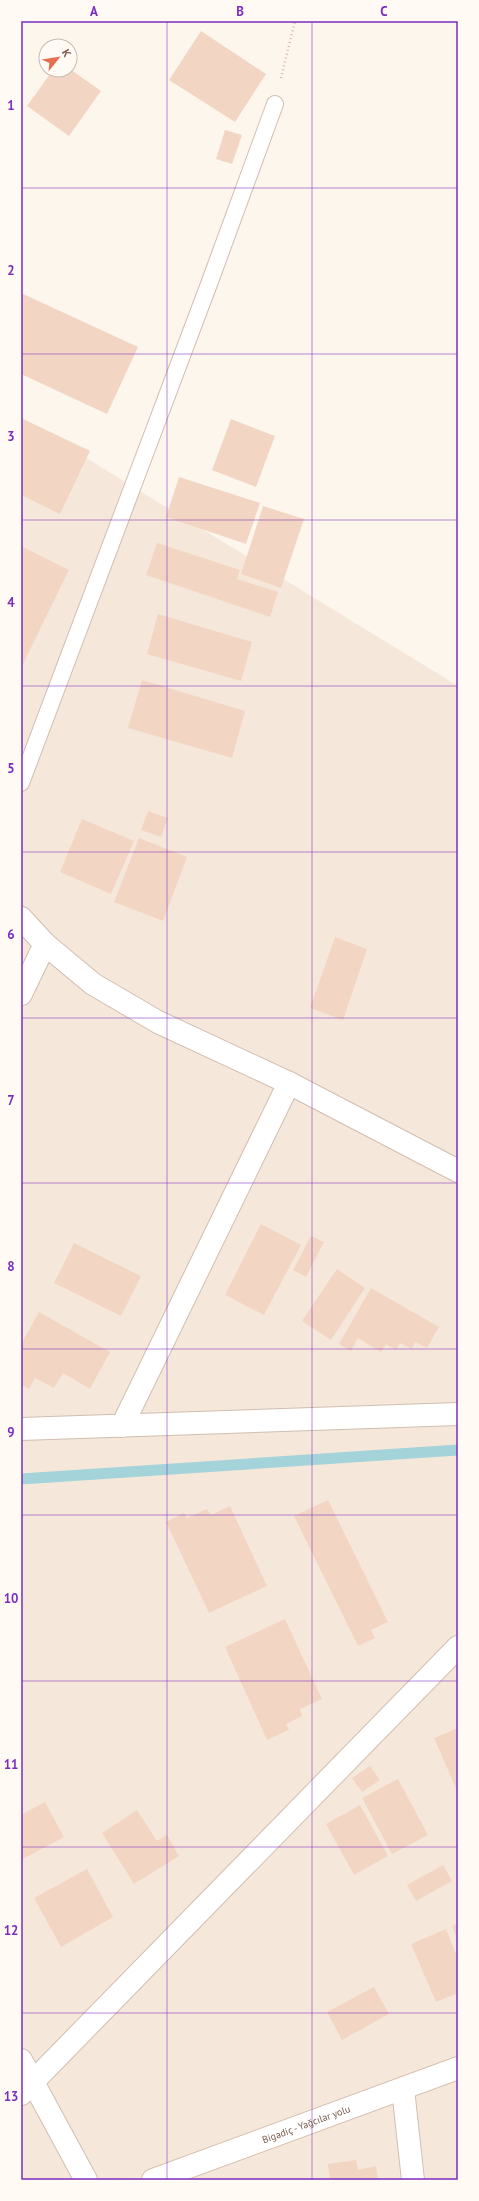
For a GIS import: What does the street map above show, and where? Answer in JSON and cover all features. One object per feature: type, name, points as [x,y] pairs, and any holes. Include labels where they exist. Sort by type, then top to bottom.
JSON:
[{"type":"street","points":[[21,918],[45,944],[93,984],[158,1022],[289,1084],[458,1172]]},
{"type":"street","points":[[21,994],[45,944]]},
{"type":"street","points":[[122,1426],[289,1084]]},
{"type":"street","points":[[21,1429],[458,1414]]},
{"type":"street","points":[[26,2088],[458,1647]]},
{"type":"street","points":[[21,2060],[26,2088],[86,2180]]},
{"type":"street","name":"Bigadiç - Yağcılar yolu","points":[[153,2180],[458,2068]]},
{"type":"street","points":[[403,2089],[413,2180]]},
{"type":"lane","points":[[21,783],[209,284],[275,104]]},
{"type":"path","points":[[275,104],[295,21]]},
{"type":"shaded area","points":[[21,418],[458,686],[458,2180],[21,2180]]},
{"type":"building","points":[[201,31],[266,74],[235,122],[169,80]]},
{"type":"building","points":[[78,75],[101,91],[69,136],[27,106],[47,78],[78,78]]},
{"type":"building","points":[[225,130],[242,135],[232,164],[216,159]]},
{"type":"building","points":[[21,293],[138,347],[107,414],[21,374]]},
{"type":"building","points":[[21,418],[90,451],[60,514],[21,495]]},
{"type":"building","points":[[231,419],[275,436],[256,487],[212,470]]},
{"type":"building","points":[[179,477],[260,503],[246,544],[166,517]]},
{"type":"building","points":[[263,506],[304,519],[281,588],[241,574]]},
{"type":"building","points":[[157,543],[240,570],[237,579],[278,592],[270,617],[146,575]]},
{"type":"building","points":[[21,546],[69,570],[21,668]]},
{"type":"building","points":[[158,614],[252,642],[241,681],[147,654]]},
{"type":"building","points":[[142,680],[245,711],[232,758],[128,728]]},
{"type":"building","points":[[148,811],[168,818],[161,837],[141,830]]},
{"type":"building","points":[[82,819],[134,841],[111,894],[60,872]]},
{"type":"building","points":[[139,838],[187,857],[163,921],[114,902]]},
{"type":"building","points":[[335,937],[367,949],[343,1020],[310,1008]]},
{"type":"building","points":[[261,1224],[301,1245],[264,1315],[225,1295]]},
{"type":"building","points":[[311,1236],[324,1242],[306,1277],[293,1270]]},
{"type":"building","points":[[74,1243],[141,1276],[121,1316],[54,1283]]},
{"type":"building","points":[[337,1269],[365,1288],[331,1340],[302,1321]]},
{"type":"building","points":[[371,1288],[439,1327],[427,1348],[415,1342],[412,1349],[400,1343],[396,1350],[386,1344],[381,1352],[358,1338],[351,1351],[339,1344]]},
{"type":"building","points":[[39,1312],[110,1352],[90,1389],[63,1373],[54,1388],[35,1378],[29,1389],[21,1384],[21,1344]]},
{"type":"building","points":[[328,1500],[388,1622],[371,1630],[375,1638],[358,1646],[294,1516]]},
{"type":"building","points":[[230,1506],[267,1586],[209,1613],[166,1522],[184,1513],[187,1518],[207,1509],[211,1515]]},
{"type":"building","points":[[285,1619],[322,1699],[300,1709],[302,1716],[286,1724],[289,1730],[267,1740],[225,1647]]},
{"type":"building","points":[[458,1728],[458,1793],[434,1738]]},
{"type":"building","points":[[370,1766],[380,1780],[362,1792],[352,1778]]},
{"type":"building","points":[[398,1779],[428,1835],[392,1854],[362,1798]]},
{"type":"building","points":[[45,1802],[64,1837],[21,1860],[21,1815]]},
{"type":"building","points":[[360,1805],[388,1856],[354,1875],[326,1824]]},
{"type":"building","points":[[137,1810],[157,1841],[167,1835],[179,1856],[134,1884],[102,1833]]},
{"type":"building","points":[[443,1865],[452,1881],[416,1901],[407,1885]]},
{"type":"building","points":[[87,1869],[113,1917],[61,1947],[34,1898]]},
{"type":"building","points":[[458,1923],[458,1941],[452,1926]]},
{"type":"building","points":[[446,1929],[458,1959],[458,1993],[436,2002],[411,1944]]},
{"type":"building","points":[[374,1987],[389,2014],[342,2040],[327,2012]]},
{"type":"building","points":[[356,2160],[358,2170],[376,2166],[378,2180],[330,2180],[328,2164]]},
{"type":"waterway","points":[[21,1479],[458,1450]]}]
